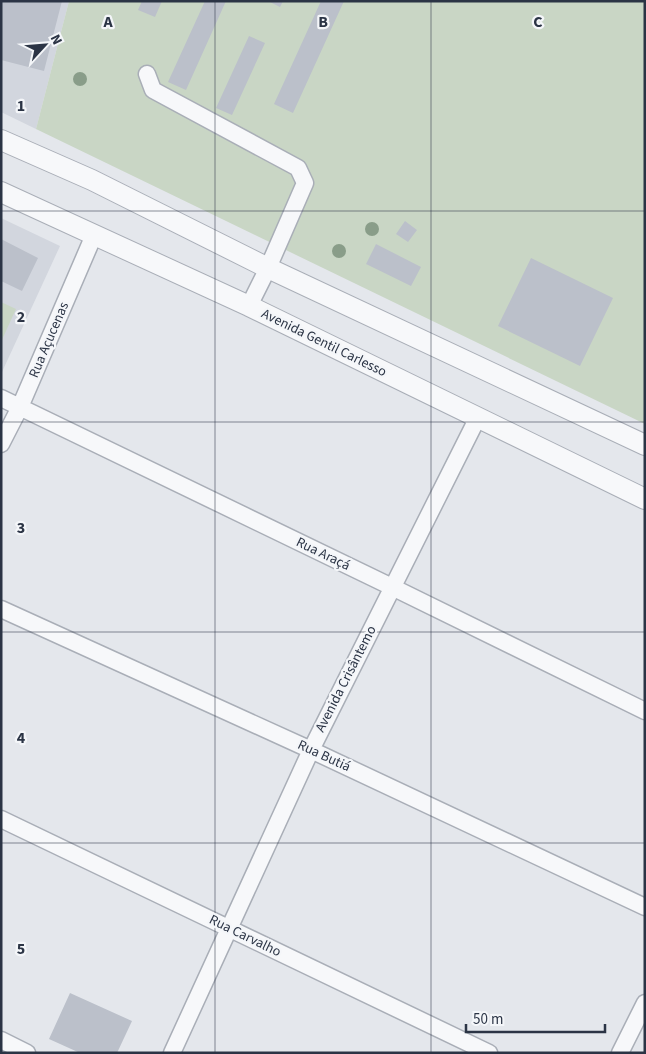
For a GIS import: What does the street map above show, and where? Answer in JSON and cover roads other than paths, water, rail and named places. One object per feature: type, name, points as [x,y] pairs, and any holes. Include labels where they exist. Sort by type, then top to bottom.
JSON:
[{"type":"street","points":[[147,74],[153,90],[298,168],[306,183],[249,306]]},
{"type":"street","points":[[1,140],[92,180],[268,268],[645,445]]},
{"type":"street","name":"Avenida Gentil Carlesso","points":[[1,192],[249,306],[645,499]]},
{"type":"street","name":"Rua Açucenas","points":[[1,444],[20,407],[94,235]]},
{"type":"street","name":"Rua Araçá","points":[[1,398],[645,711]]},
{"type":"street","name":"Avenida Crisântemo","points":[[172,1053],[311,750],[478,417]]},
{"type":"street","name":"Rua Butiá","points":[[1,609],[311,750],[645,907]]},
{"type":"street","name":"Rua Carvalho","points":[[1,819],[489,1053]]},
{"type":"street","points":[[620,1053],[645,1003]]},
{"type":"street","points":[[1,1040],[27,1053]]}]
